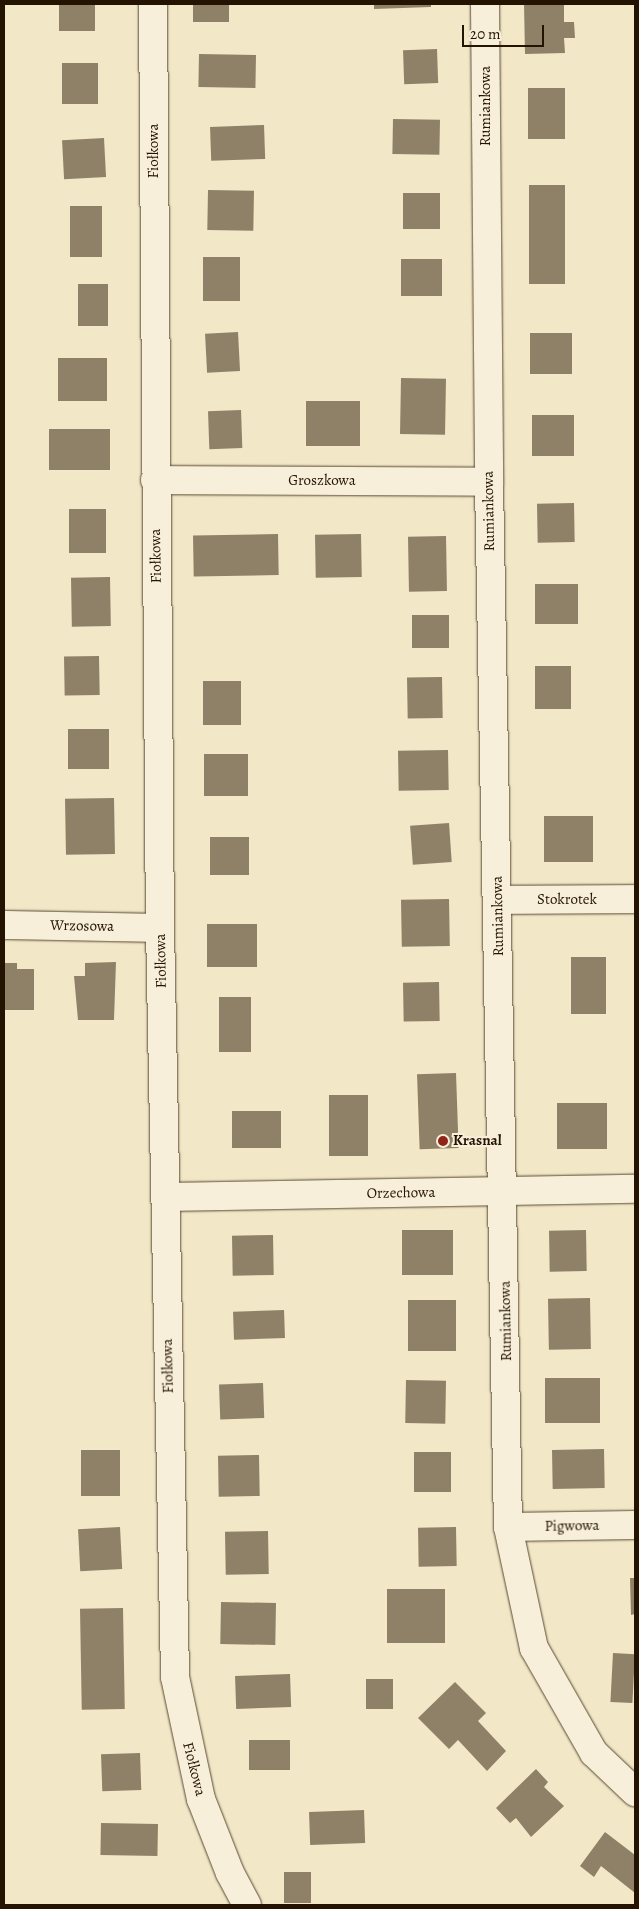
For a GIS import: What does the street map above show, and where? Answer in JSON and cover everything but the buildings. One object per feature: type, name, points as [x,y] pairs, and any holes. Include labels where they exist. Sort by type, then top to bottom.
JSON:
[{"type":"street","name":"Fiołkowa","points":[[153,4],[155,480],[160,928],[175,1677],[201,1799],[230,1873],[247,1905]]},
{"type":"street","name":"Rumiankowa","points":[[485,4],[489,482],[504,1191],[508,1527],[534,1648],[594,1753],[635,1792]]},
{"type":"street","name":"Groszkowa","points":[[155,480],[489,482]]},
{"type":"street","name":"Stokrotek","points":[[498,900],[635,899]]},
{"type":"street","name":"Wrzosowa","points":[[4,925],[160,928]]},
{"type":"street","name":"Orzechowa","points":[[166,1198],[635,1189]]},
{"type":"street","name":"Pigwowa","points":[[508,1527],[635,1525]]},
{"type":"place","name":"Krasnal","points":[[443,1141]]}]
